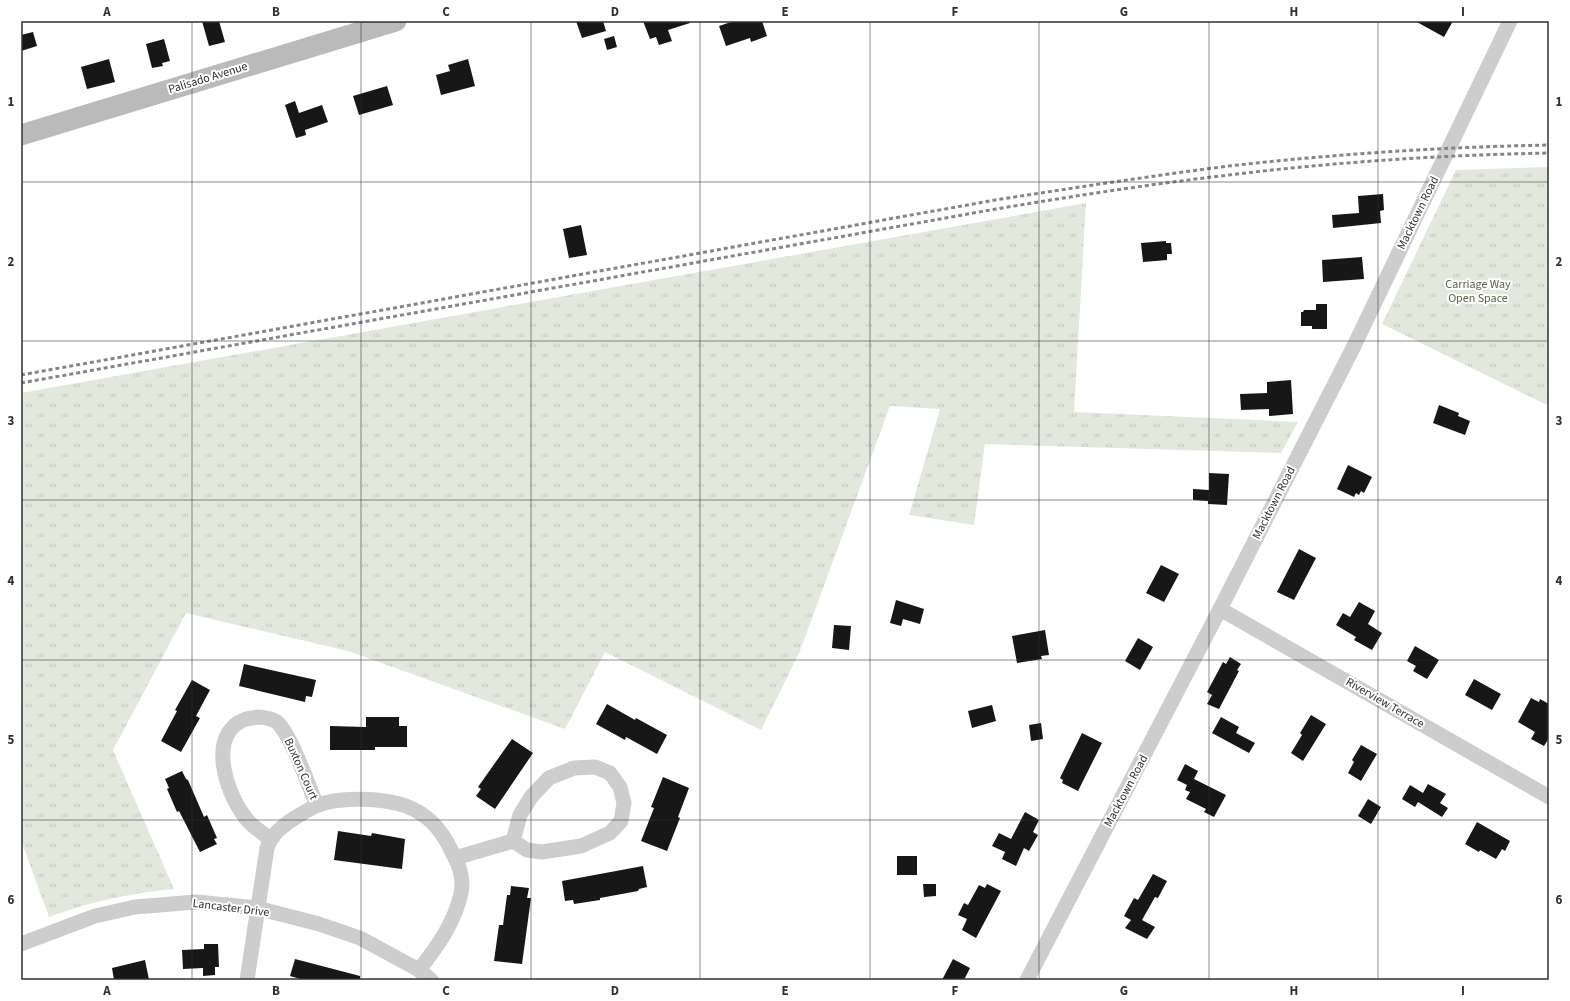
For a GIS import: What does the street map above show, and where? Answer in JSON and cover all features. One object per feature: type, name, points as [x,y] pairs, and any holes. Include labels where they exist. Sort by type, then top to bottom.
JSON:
[{"type":"main road","name":"Palisado Avenue","points":[[21,134],[396,21]]},
{"type":"street","name":"Macktown Road","points":[[1027,980],[1220,609],[1359,336],[1510,21]]},
{"type":"street","name":"Riverview Terrace","points":[[1220,609],[1549,798]]},
{"type":"street","name":"Buxton Court","points":[[270,839],[245,818],[234,800],[225,777],[222,760],[224,741],[232,727],[246,719],[262,717],[277,722],[289,739],[317,805]]},
{"type":"street","points":[[455,858],[513,841],[527,850],[542,852],[580,846],[610,833],[621,820],[624,803],[620,787],[610,774],[595,767],[574,768],[549,778],[531,796],[520,815],[513,841]]},
{"type":"street","points":[[247,980],[257,908],[267,848],[270,839],[281,828],[317,805],[338,801],[380,800],[407,807],[427,818],[445,837],[455,858],[461,877],[461,892],[454,915],[438,946],[418,970]]},
{"type":"street","name":"Lancaster Drive","points":[[21,944],[95,916],[135,907],[196,902],[257,908],[319,924],[360,938],[418,970],[431,980]]},
{"type":"green space","name":"Carriage Way Open Space","points":[[1549,167],[1549,406],[1382,324],[1456,170]]},
{"type":"green space","points":[[1086,203],[1074,412],[1298,422],[1281,453],[985,444],[974,525],[909,515],[940,409],[890,406],[800,651],[761,730],[605,652],[565,729],[348,651],[186,613],[113,750],[174,889],[110,899],[49,917],[21,840],[21,393]]},
{"type":"building","points":[[202,21],[219,21],[225,42],[209,46]]},
{"type":"building","points":[[576,21],[603,21],[606,31],[582,38]]},
{"type":"building","points":[[643,21],[690,21],[690,23],[668,30],[672,41],[659,45],[656,37],[650,39]]},
{"type":"building","points":[[734,21],[762,21],[767,36],[751,42],[750,38],[726,46],[719,26]]},
{"type":"building","points":[[1415,21],[1453,21],[1444,37]]},
{"type":"building","points":[[33,32],[37,46],[21,51],[21,35]]},
{"type":"building","points":[[614,36],[617,47],[607,50],[604,39]]},
{"type":"building","points":[[164,39],[170,61],[162,63],[163,66],[152,68],[146,44]]},
{"type":"building","points":[[109,59],[115,82],[87,89],[81,67]]},
{"type":"building","points":[[468,59],[475,86],[441,95],[436,75],[450,71],[448,65]]},
{"type":"building","points":[[387,86],[393,105],[359,115],[353,96]]},
{"type":"building","points":[[295,101],[299,113],[322,105],[328,122],[305,130],[306,135],[296,138],[285,105]]},
{"type":"building","points":[[1383,194],[1384,210],[1380,211],[1381,223],[1333,228],[1332,215],[1359,213],[1358,196]]},
{"type":"building","points":[[581,225],[587,255],[569,258],[563,229]]},
{"type":"building","points":[[1166,241],[1166,243],[1171,243],[1172,254],[1167,254],[1167,260],[1143,262],[1141,243]]},
{"type":"building","points":[[1362,257],[1364,279],[1323,282],[1322,260]]},
{"type":"building","points":[[1316,304],[1327,304],[1327,329],[1312,329],[1312,326],[1301,326],[1301,312],[1304,310],[1316,310]]},
{"type":"building","points":[[1291,380],[1293,414],[1269,416],[1269,409],[1241,410],[1240,394],[1267,393],[1267,382]]},
{"type":"building","points":[[1439,405],[1459,413],[1458,416],[1470,421],[1465,435],[1433,423]]},
{"type":"building","points":[[1348,465],[1372,477],[1364,493],[1361,491],[1359,495],[1356,493],[1354,497],[1337,489]]},
{"type":"building","points":[[1209,473],[1229,474],[1227,505],[1208,504],[1208,501],[1193,500],[1193,489],[1209,490]]},
{"type":"building","points":[[1299,549],[1316,558],[1294,600],[1277,592]]},
{"type":"building","points":[[1161,565],[1179,574],[1164,602],[1146,593]]},
{"type":"building","points":[[896,600],[924,609],[920,624],[903,619],[901,626],[890,623]]},
{"type":"building","points":[[1359,602],[1375,611],[1368,624],[1382,633],[1372,650],[1354,640],[1356,637],[1336,625],[1343,613],[1350,617]]},
{"type":"building","points":[[834,625],[851,626],[849,650],[832,648]]},
{"type":"building","points":[[1045,630],[1049,655],[1041,656],[1042,659],[1017,663],[1012,636]]},
{"type":"building","points":[[1138,638],[1153,647],[1140,670],[1125,661]]},
{"type":"building","points":[[1415,646],[1439,660],[1427,679],[1413,671],[1416,666],[1407,661]]},
{"type":"building","points":[[1230,657],[1241,664],[1237,670],[1239,671],[1219,709],[1207,704],[1212,695],[1207,692],[1223,662],[1226,664]]},
{"type":"building","points":[[244,664],[316,680],[312,697],[306,696],[305,702],[239,686]]},
{"type":"building","points":[[1474,679],[1501,694],[1492,710],[1465,695]]},
{"type":"building","points":[[192,680],[210,690],[196,716],[200,718],[181,752],[161,741],[177,711],[175,710]]},
{"type":"building","points":[[1531,698],[1539,702],[1540,699],[1549,704],[1549,738],[1544,746],[1531,739],[1535,732],[1518,722]]},
{"type":"building","points":[[607,704],[635,720],[636,718],[667,735],[657,754],[626,737],[625,740],[596,724]]},
{"type":"building","points":[[992,705],[996,721],[972,728],[968,711]]},
{"type":"building","points":[[1311,715],[1326,724],[1303,761],[1291,753],[1302,735],[1300,733]]},
{"type":"building","points":[[366,717],[399,717],[399,726],[407,726],[407,747],[375,747],[375,750],[330,750],[330,726],[366,727]]},
{"type":"building","points":[[1221,717],[1239,727],[1236,733],[1255,743],[1249,753],[1212,733]]},
{"type":"building","points":[[1041,723],[1043,739],[1031,741],[1029,725]]},
{"type":"building","points":[[1082,733],[1102,743],[1078,791],[1062,783],[1063,780],[1060,778]]},
{"type":"building","points":[[512,739],[533,753],[495,809],[476,796],[481,789],[478,787]]},
{"type":"building","points":[[1361,745],[1377,754],[1361,781],[1348,773],[1354,762],[1352,760]]},
{"type":"building","points":[[1185,764],[1198,771],[1194,779],[1226,795],[1214,817],[1204,812],[1206,809],[1186,799],[1190,792],[1185,790],[1187,785],[1177,780]]},
{"type":"building","points":[[182,771],[188,780],[204,817],[207,815],[217,838],[214,839],[217,844],[200,852],[179,811],[177,812],[167,789],[169,788],[165,779]]},
{"type":"building","points":[[663,777],[689,788],[678,817],[680,818],[667,851],[641,841],[654,808],[651,807]]},
{"type":"building","points":[[1428,784],[1446,794],[1440,803],[1448,808],[1442,817],[1418,802],[1415,807],[1402,799],[1410,785],[1423,793]]},
{"type":"building","points":[[1368,799],[1381,807],[1371,824],[1358,816]]},
{"type":"building","points":[[1025,812],[1039,820],[1033,832],[1038,835],[1029,851],[1024,848],[1016,866],[1002,859],[1005,852],[992,846],[999,833],[1011,839]]},
{"type":"building","points":[[1477,822],[1510,841],[1505,851],[1502,849],[1496,859],[1465,844]]},
{"type":"building","points":[[338,831],[371,836],[372,833],[405,839],[402,869],[334,860]]},
{"type":"building","points":[[897,856],[917,856],[917,875],[897,875]]},
{"type":"building","points":[[643,866],[647,887],[639,889],[638,891],[600,898],[600,900],[574,904],[573,900],[565,901],[562,881]]},
{"type":"building","points":[[1153,874],[1167,881],[1158,898],[1155,897],[1142,920],[1155,927],[1147,939],[1125,928],[1131,920],[1124,916],[1134,898],[1138,900]]},
{"type":"building","points":[[923,884],[936,884],[936,896],[924,897]]},
{"type":"building","points":[[987,884],[1001,891],[976,938],[962,930],[967,919],[958,915],[964,903],[968,905],[979,885],[985,888]]},
{"type":"building","points":[[511,886],[529,888],[527,898],[531,898],[522,964],[494,961],[499,925],[503,925],[507,895],[510,895]]},
{"type":"building","points":[[204,944],[218,944],[219,967],[215,967],[215,975],[203,976],[203,968],[183,969],[182,950],[204,949]]},
{"type":"building","points":[[295,959],[360,976],[360,980],[304,980],[290,976]]},
{"type":"building","points":[[953,959],[970,968],[964,980],[942,980]]},
{"type":"building","points":[[145,960],[149,980],[114,980],[112,968]]},
{"type":"railway","points":[[21,375],[995,200],[1229,166],[1309,158],[1429,149],[1549,145]]},
{"type":"railway","points":[[21,383],[996,209],[1112,190],[1269,170],[1349,163],[1429,157],[1549,153]]}]
